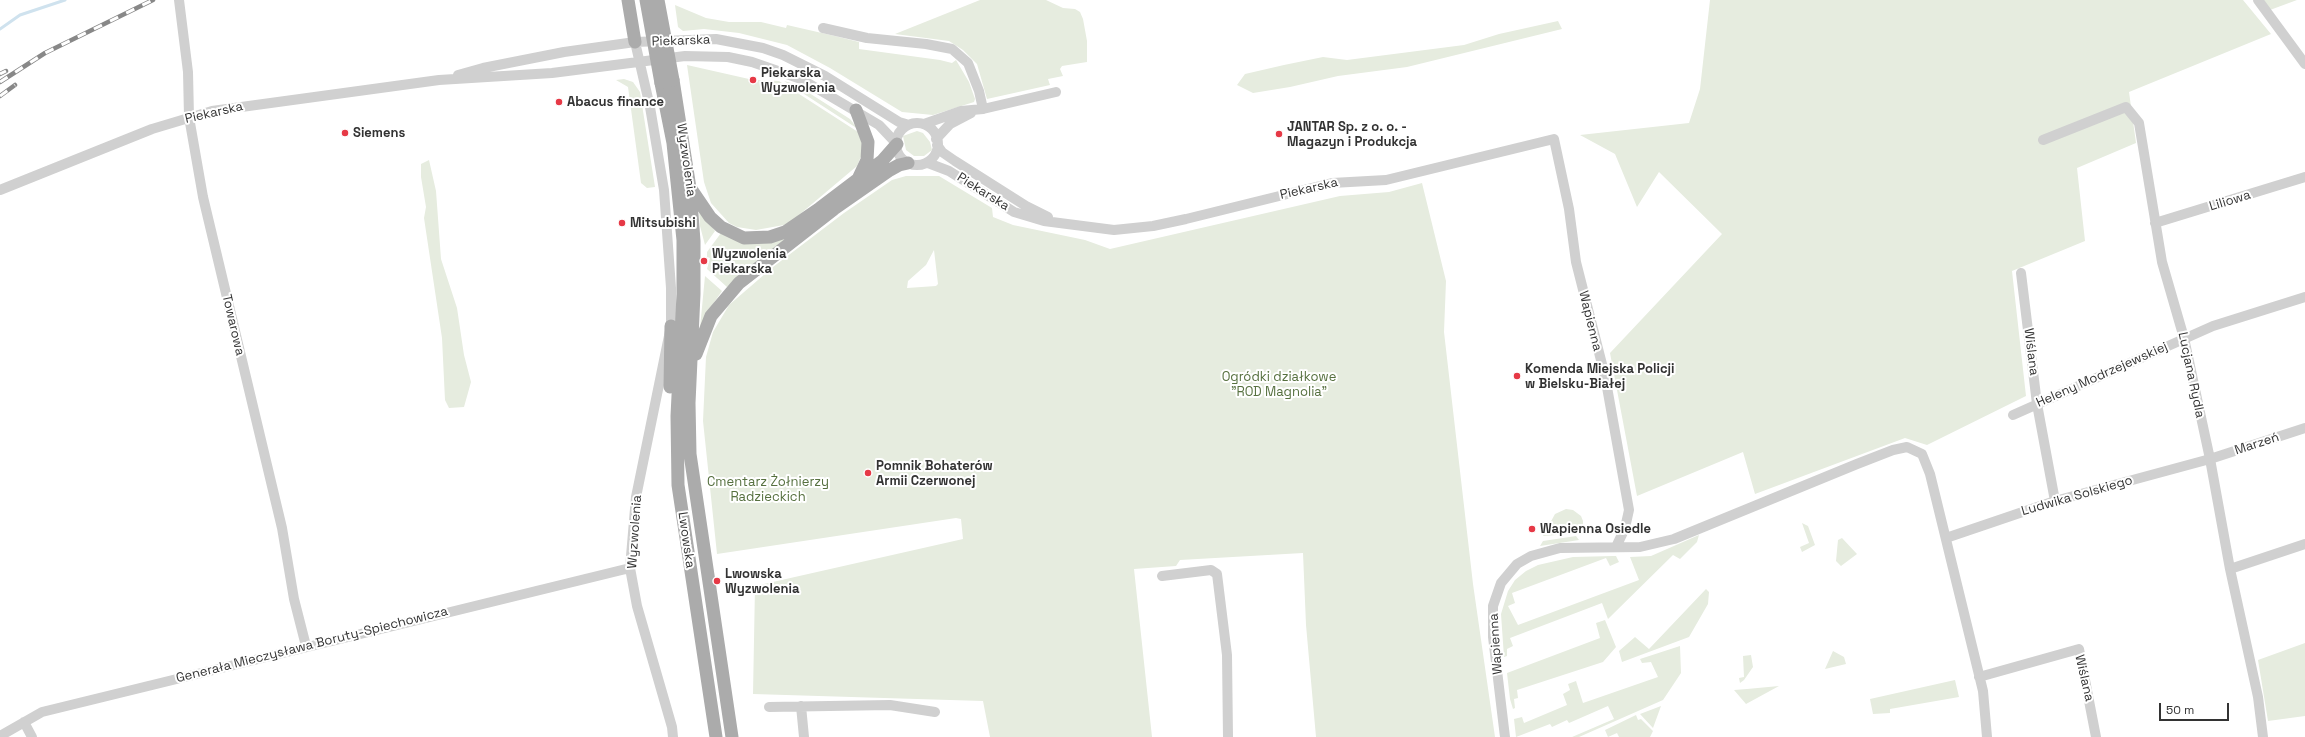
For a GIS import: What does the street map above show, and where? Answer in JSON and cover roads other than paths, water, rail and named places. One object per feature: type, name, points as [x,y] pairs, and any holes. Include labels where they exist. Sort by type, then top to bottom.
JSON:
[{"type":"main road","points":[[628,0],[635,42]]},
{"type":"main road","name":"Wyzwolenia","points":[[646,0],[667,81],[690,188],[694,264],[691,369]]},
{"type":"main road","name":"Wyzwolenia","points":[[658,0],[681,214],[683,266],[681,341]]},
{"type":"main road","points":[[856,110],[868,142],[867,160],[859,179]]},
{"type":"main road","points":[[690,188],[710,217],[721,227],[744,238],[756,239],[785,232],[859,179],[882,160],[897,144]]},
{"type":"main road","points":[[691,369],[711,316],[738,283],[834,209],[890,170],[899,165],[908,163]]},
{"type":"main road","points":[[671,326],[670,432],[677,451]]},
{"type":"main road","name":"Lwowska","points":[[681,341],[677,451],[682,517],[716,737]]},
{"type":"main road","name":"Lwowska","points":[[691,369],[690,454],[732,737]]},
{"type":"street","name":"Towarowa","points":[[180,0],[188,72],[190,117],[203,197],[282,528],[294,599],[306,646]]},
{"type":"street","points":[[2258,0],[2304,62]]},
{"type":"street","points":[[823,28],[867,38],[932,45],[952,49],[961,55],[968,64],[979,91],[983,108]]},
{"type":"street","name":"Piekarska","points":[[439,80],[483,68],[558,53],[635,42],[716,40],[763,48],[805,65],[899,122],[906,124]]},
{"type":"street","name":"Wyzwolenia","points":[[635,42],[640,61],[664,190],[672,288],[671,326],[636,497],[630,568],[637,606],[673,737]]},
{"type":"street","name":"Piekarska","points":[[0,190],[152,129],[190,117],[238,106],[439,80],[547,74],[640,61],[707,56],[752,62],[801,79],[856,110],[879,125],[897,144]]},
{"type":"street","points":[[924,124],[961,111],[983,108],[1056,92]]},
{"type":"street","name":"Lucjana Rydla","points":[[2043,140],[2126,107],[2139,123],[2162,262],[2184,338],[2210,459],[2230,569],[2258,697],[2263,737]]},
{"type":"street","points":[[937,142],[932,129],[924,124],[915,122],[906,124],[898,136],[897,144],[899,156],[908,163],[916,166],[928,163],[933,157],[937,142],[950,124],[983,108]]},
{"type":"street","name":"Piekarska","points":[[928,163],[949,171],[1014,212],[1044,221],[1114,230],[1152,226],[1332,183],[1386,180],[1554,140]]},
{"type":"street","name":"Wapienna","points":[[1554,140],[1569,208],[1576,262],[1605,376],[1629,510],[1625,528],[1616,547]]},
{"type":"street","name":"Piekarska","points":[[937,142],[942,152],[1026,206],[1063,223]]},
{"type":"street","name":"Liliowa","points":[[2155,223],[2305,177]]},
{"type":"street","name":"Wiślana","points":[[2021,273],[2037,404],[2055,501]]},
{"type":"street","name":"Heleny Modrzejewskiej","points":[[2013,415],[2184,338],[2248,314],[2305,297]]},
{"type":"street","name":"Marzeń","points":[[2210,459],[2305,428]]},
{"type":"street","name":"Wapienna","points":[[1505,737],[1492,620],[1493,606],[1501,583],[1518,564],[1540,553],[1560,548],[1640,548],[1674,539],[1893,450],[1907,447],[1922,454],[1926,462],[1946,538]]},
{"type":"street","name":"Ludwika Solskiego","points":[[1946,538],[2055,501],[2210,459]]},
{"type":"street","points":[[1946,538],[1979,678],[1987,737]]},
{"type":"street","points":[[2230,569],[2305,544]]},
{"type":"street","name":"Generała Mieczysława Boruty-Spiechowicza","points":[[0,736],[42,712],[306,646],[630,568]]},
{"type":"street","points":[[1162,576],[1211,570],[1217,574],[1227,655],[1228,737]]},
{"type":"street","name":"Wiślana","points":[[1979,678],[2080,649],[2096,737]]},
{"type":"street","points":[[769,707],[890,704],[935,712]]},
{"type":"street","points":[[801,706],[804,737]]},
{"type":"street","points":[[24,722],[32,737]]},
{"type":"waterway","points":[[0,29],[20,15],[65,0]]},
{"type":"railway","points":[[0,82],[45,53],[153,0]]},
{"type":"railway","points":[[0,74],[6,71]]},
{"type":"railway","points":[[0,96],[15,85]]},
{"type":"place","name":"Piekarska Wyzwolenia","points":[[753,80]]},
{"type":"place","name":"Abacus finance","points":[[559,102]]},
{"type":"place","name":"Siemens","points":[[345,133]]},
{"type":"place","name":"JANTAR Sp. z o. o. - Magazyn i Produkcja","points":[[1279,134]]},
{"type":"place","name":"Mitsubishi","points":[[622,223]]},
{"type":"place","name":"Wyzwolenia Piekarska","points":[[704,261]]},
{"type":"place","name":"Komenda Miejska Policji w Bielsku-Białej","points":[[1517,376]]},
{"type":"place","name":"Pomnik Bohaterów Armii Czerwonej","points":[[868,473]]},
{"type":"place","name":"Wapienna Osiedle","points":[[1532,529]]},
{"type":"place","name":"Lwowska Wyzwolenia","points":[[717,581]]},
{"type":"park label","name":"Ogródki działkowe \"ROD Magnolia\"","points":[[1279,384]]},
{"type":"park label","name":"Cmentarz Żołnierzy Radzieckich","points":[[768,490]]}]
